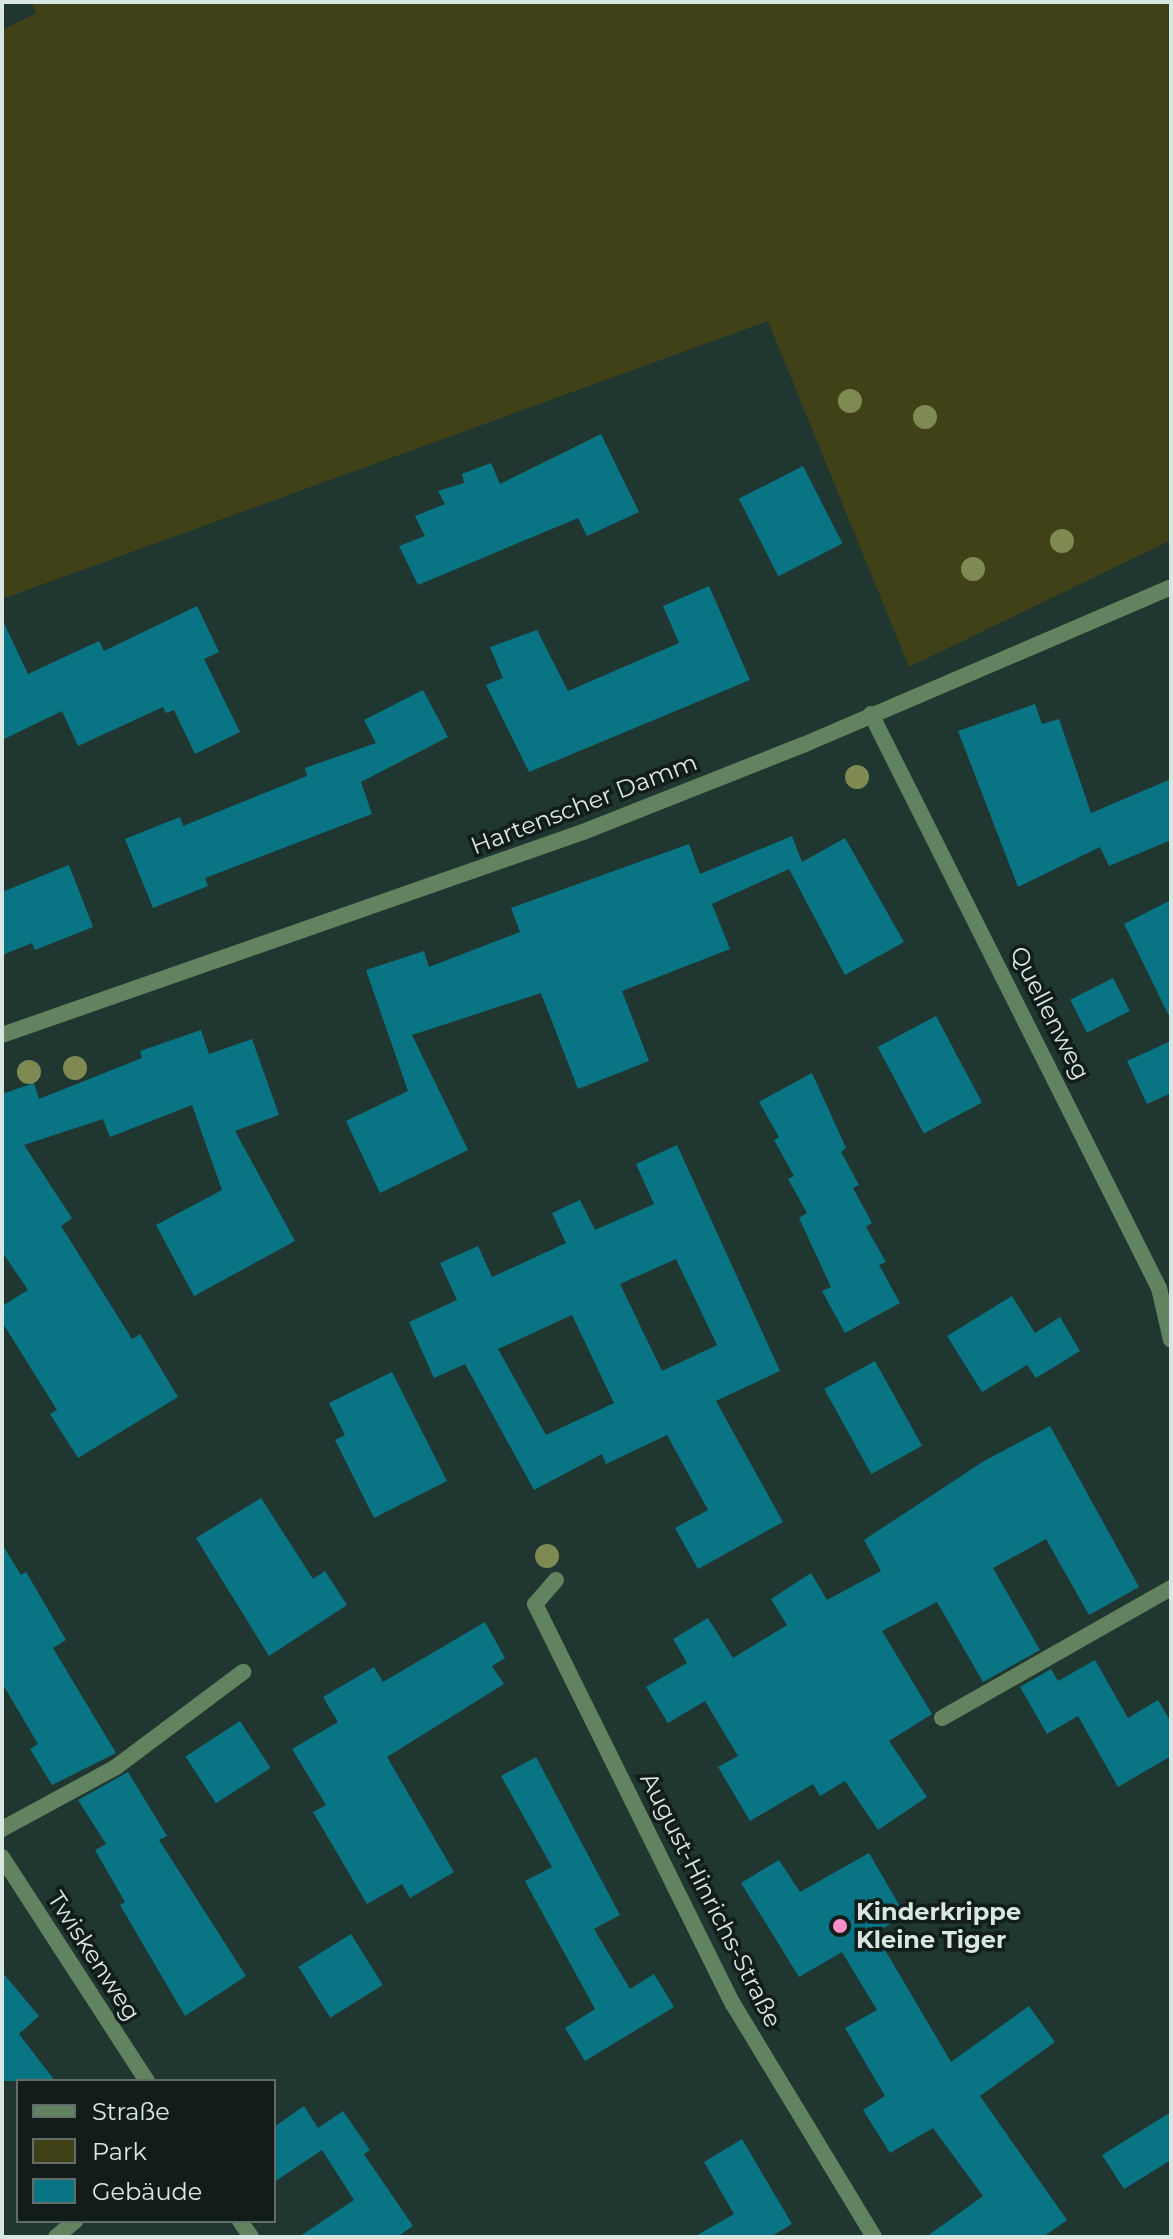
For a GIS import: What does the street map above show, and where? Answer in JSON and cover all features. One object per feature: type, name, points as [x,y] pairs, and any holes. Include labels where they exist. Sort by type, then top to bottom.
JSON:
[{"type":"street","name":"Hartenscher Damm","points":[[2,1035],[546,846],[871,714],[1171,587]]},
{"type":"street","name":"Quellenweg","points":[[871,714],[1159,1288],[1171,1340]]},
{"type":"street","name":"August-Hinrichs-Straße","points":[[556,1580],[535,1604],[733,2004],[874,2237]]},
{"type":"street","points":[[942,1718],[1171,1588]]},
{"type":"street","points":[[2,1829],[127,1760],[243,1672]]},
{"type":"street","name":"Twiskenweg","points":[[2,1857],[146,2079]]},
{"type":"street","points":[[56,2237],[73,2223]]},
{"type":"green space","points":[[31,2],[1171,2],[1171,540],[909,667],[768,321],[2,599],[2,30],[36,13]]},
{"type":"building","points":[[601,434],[639,512],[587,536],[578,518],[418,585],[399,546],[425,536],[415,516],[445,504],[438,491],[464,483],[462,474],[491,463],[500,484]]},
{"type":"building","points":[[803,466],[842,544],[778,576],[739,499]]},
{"type":"building","points":[[709,586],[750,680],[529,772],[486,685],[503,678],[490,647],[537,630],[568,691],[679,643],[663,606]]},
{"type":"building","points":[[197,606],[219,652],[204,659],[240,732],[195,754],[174,710],[166,713],[163,707],[78,746],[62,711],[2,740],[2,619],[28,674],[99,641],[104,651]]},
{"type":"building","points":[[423,690],[448,737],[361,782],[372,814],[205,878],[208,886],[153,908],[125,839],[180,817],[183,826],[307,776],[305,768],[376,743],[364,720]]},
{"type":"building","points":[[1035,704],[1042,724],[1059,719],[1091,813],[1171,779],[1171,840],[1109,866],[1100,847],[1018,887],[958,731]]},
{"type":"building","points":[[792,836],[802,862],[845,838],[904,942],[845,975],[789,869],[712,904],[730,949],[622,991],[649,1061],[578,1089],[541,993],[412,1035],[468,1150],[380,1193],[346,1121],[408,1091],[366,970],[424,951],[429,967],[520,932],[511,908],[689,844],[700,874]]},
{"type":"building","points":[[69,865],[93,927],[35,950],[32,943],[2,955],[2,892]]},
{"type":"building","points":[[1171,900],[1171,1020],[1124,924]]},
{"type":"building","points":[[1113,978],[1130,1011],[1087,1033],[1070,1000]]},
{"type":"building","points":[[936,1016],[982,1103],[924,1134],[878,1047]]},
{"type":"building","points":[[201,1030],[209,1054],[252,1039],[279,1115],[235,1131],[295,1241],[194,1296],[156,1225],[222,1190],[192,1105],[110,1137],[103,1119],[24,1145],[72,1218],[61,1226],[132,1339],[140,1334],[178,1397],[78,1458],[50,1414],[57,1410],[2,1322],[2,1306],[28,1290],[2,1252],[2,1094],[34,1083],[39,1099],[142,1058],[140,1051]]},
{"type":"building","points":[[1171,1041],[1171,1093],[1147,1104],[1127,1061]]},
{"type":"building","points":[[812,1073],[846,1148],[841,1152],[859,1185],[853,1188],[872,1223],[866,1227],[886,1262],[879,1265],[900,1303],[845,1333],[822,1291],[831,1287],[799,1218],[807,1213],[788,1179],[794,1176],[774,1140],[779,1137],[759,1102]]},
{"type":"building","points":[[677,1145],[780,1371],[716,1401],[783,1522],[698,1569],[675,1528],[708,1510],[667,1435],[606,1464],[602,1454],[534,1490],[465,1364],[434,1378],[409,1322],[457,1300],[440,1263],[478,1246],[492,1277],[566,1243],[552,1213],[580,1200],[595,1230],[654,1204],[636,1164]],"holes":[[[676,1259],[717,1345],[662,1371],[620,1284]],[[572,1315],[614,1403],[546,1435],[498,1349]]]},
{"type":"building","points":[[1012,1296],[1035,1333],[1060,1317],[1080,1351],[1036,1378],[1027,1365],[982,1392],[947,1336]]},
{"type":"building","points":[[875,1361],[922,1446],[871,1474],[824,1389]]},
{"type":"building","points":[[392,1372],[447,1481],[374,1518],[335,1440],[345,1435],[329,1403]]},
{"type":"building","points":[[1050,1426],[1139,1587],[1089,1615],[1046,1539],[993,1568],[1040,1650],[983,1682],[937,1602],[882,1631],[932,1714],[889,1741],[927,1797],[878,1830],[845,1781],[820,1796],[813,1784],[750,1821],[718,1767],[738,1756],[705,1701],[668,1723],[646,1687],[687,1663],[673,1639],[708,1618],[733,1658],[787,1625],[771,1599],[811,1573],[827,1600],[881,1571],[864,1540],[984,1461]]},
{"type":"building","points":[[261,1498],[313,1579],[325,1571],[347,1605],[269,1656],[196,1538]]},
{"type":"building","points":[[2,1544],[21,1575],[26,1572],[66,1640],[53,1648],[116,1753],[52,1785],[30,1749],[38,1744],[2,1683]]},
{"type":"building","points":[[485,1622],[505,1658],[492,1666],[504,1684],[387,1757],[454,1872],[410,1898],[402,1884],[367,1904],[313,1812],[326,1805],[292,1749],[338,1722],[323,1697],[374,1667],[383,1682]]},
{"type":"building","points":[[1095,1660],[1128,1718],[1158,1700],[1171,1722],[1171,1756],[1118,1787],[1078,1716],[1047,1734],[1020,1687],[1051,1669],[1058,1681]]},
{"type":"building","points":[[240,1721],[270,1768],[216,1803],[185,1756]]},
{"type":"building","points":[[536,1757],[620,1915],[594,1929],[630,1989],[654,1974],[674,2007],[585,2061],[565,2028],[595,2009],[525,1881],[552,1867],[501,1776]]},
{"type":"building","points":[[128,1772],[167,1836],[159,1840],[246,1976],[185,2016],[120,1905],[125,1902],[95,1850],[106,1844],[78,1800]]},
{"type":"building","points":[[869,1853],[905,1915],[875,1933],[951,2062],[1029,2006],[1055,2042],[980,2096],[1067,2220],[1043,2237],[926,2237],[983,2196],[933,2128],[890,2153],[863,2110],[885,2096],[845,2028],[877,2010],[842,1952],[799,1977],[741,1883],[779,1860],[800,1892]]},
{"type":"building","points":[[351,1934],[383,1985],[330,2018],[298,1967]]},
{"type":"building","points":[[2,1972],[39,2016],[19,2034],[53,2079],[2,2081]]},
{"type":"building","points":[[304,2106],[318,2128],[343,2111],[370,2150],[364,2154],[413,2226],[397,2237],[299,2237],[354,2200],[322,2150],[276,2181],[276,2126]]},
{"type":"building","points":[[1171,2112],[1171,2160],[1124,2189],[1102,2155]]},
{"type":"building","points":[[742,2139],[792,2224],[770,2237],[694,2237],[734,2214],[704,2162]]},
{"type":"place","name":"Kinderkrippe Kleine Tiger","points":[[840,1926]]}]
